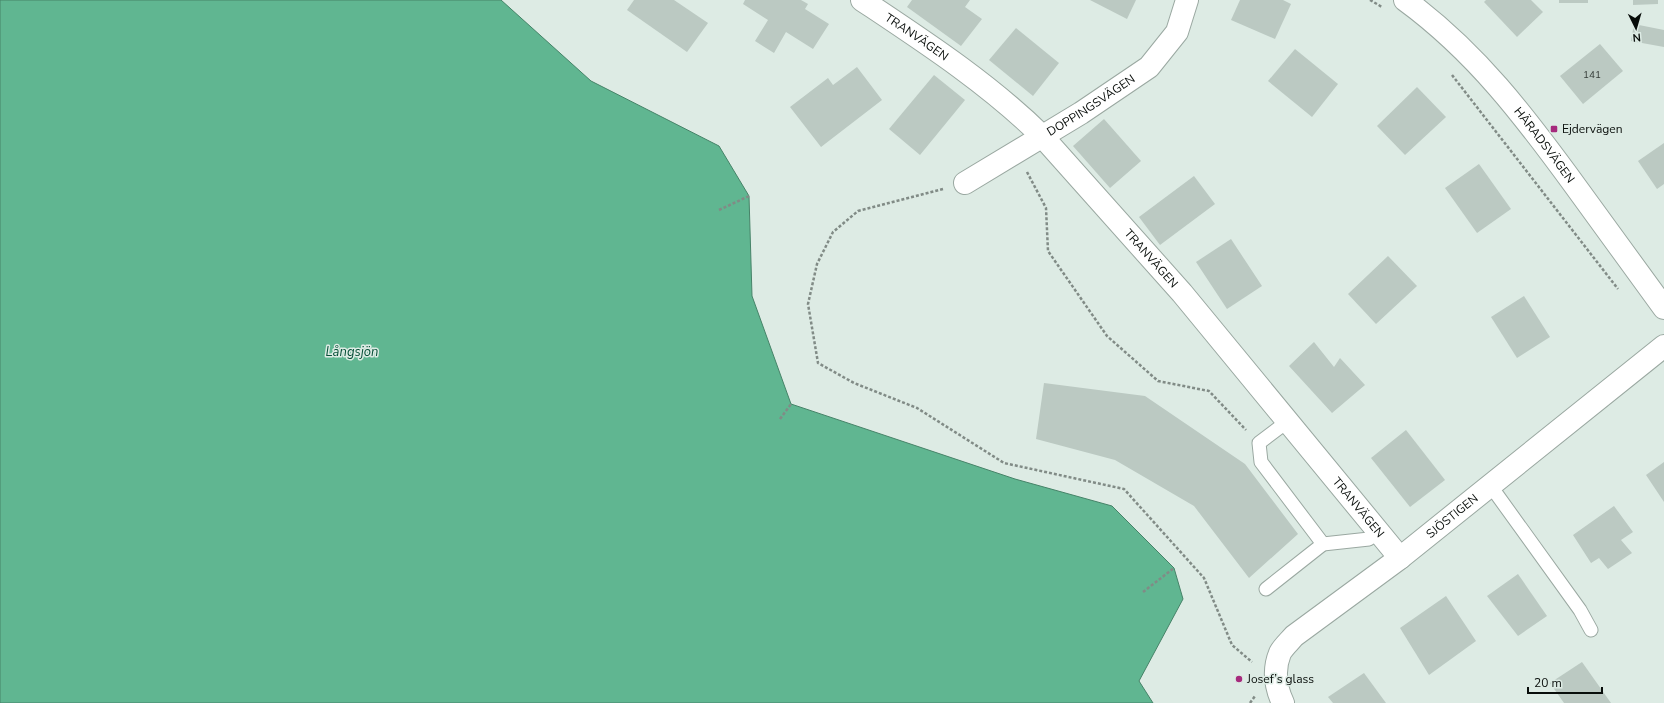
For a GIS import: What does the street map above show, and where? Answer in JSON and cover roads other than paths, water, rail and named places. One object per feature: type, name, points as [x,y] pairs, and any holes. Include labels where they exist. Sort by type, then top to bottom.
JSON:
[{"type":"street","name":"TRANVÄGEN","points":[[862,0],[950,59],[1019,113],[1042,136],[1182,294],[1400,558]]},
{"type":"street","name":"DOPPINGSVÄGEN","points":[[965,183],[1081,113],[1149,67],[1177,32],[1187,0]]},
{"type":"street","name":"HÄRADSVÄGEN","points":[[1405,0],[1441,29],[1476,61],[1527,121],[1664,308]]},
{"type":"street","name":"SJÖSTIGEN","points":[[1283,703],[1277,690],[1276,668],[1280,653],[1294,636],[1400,558],[1664,346]]},
{"type":"lane","points":[[1288,421],[1259,443],[1261,462],[1323,544]]},
{"type":"lane","points":[[1490,485],[1580,610],[1590,630]]},
{"type":"lane","points":[[1266,590],[1323,544],[1369,539],[1378,532]]},
{"type":"water","name":"Långsjön","points":[[0,0],[501,0],[591,81],[719,146],[749,196],[752,296],[791,404],[1015,479],[1112,506],[1174,568],[1183,599],[1139,681],[1153,703],[0,703]]},
{"type":"place","name":"Ejdervägen","points":[[1554,129]]},
{"type":"place","name":"Josef’s glass","points":[[1239,679]]}]
